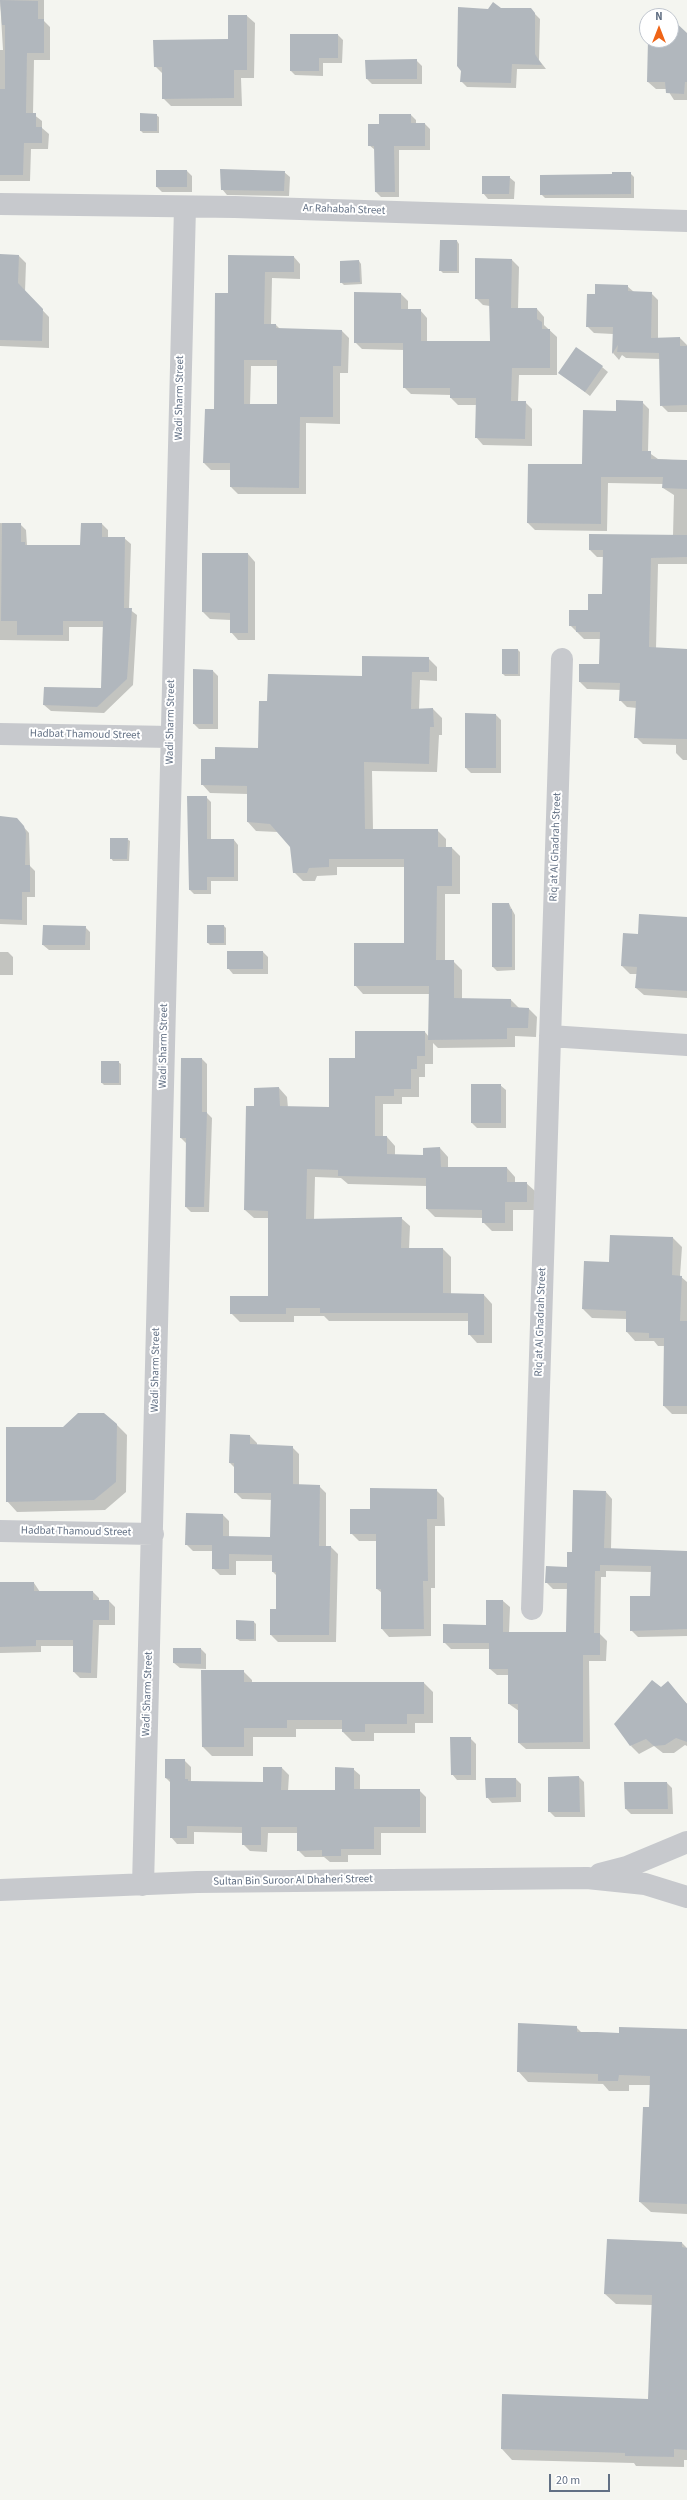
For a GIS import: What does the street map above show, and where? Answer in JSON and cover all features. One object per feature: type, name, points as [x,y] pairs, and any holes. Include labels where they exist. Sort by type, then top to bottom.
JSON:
[{"type":"street","name":"Ar Rahabah Street","points":[[0,204],[184,207],[687,221]]},
{"type":"street","name":"Wadi Sharm Street","points":[[143,1885],[153,1534],[184,207]]},
{"type":"street","name":"Riq'at Al Ghadrah Street","points":[[532,1609],[562,659]]},
{"type":"street","name":"Hadbat Thamoud Street","points":[[0,734],[171,737]]},
{"type":"street","points":[[550,1036],[687,1045]]},
{"type":"street","name":"Hadbat Thamoud Street","points":[[0,1531],[153,1534]]},
{"type":"street","name":"Sultan Bin Suroor Al Dhaheri Street","points":[[587,1878],[627,1866],[687,1842]]},
{"type":"street","name":"Sultan Bin Suroor Al Dhaheri Street","points":[[0,1890],[197,1882],[587,1878],[645,1884],[687,1897]]},
{"type":"building","points":[[0,0],[38,1],[38,19],[44,19],[44,53],[27,53],[26,113],[36,113],[36,127],[42,127],[42,143],[24,143],[23,175],[0,175],[0,89],[5,89],[5,25],[2,25]]},
{"type":"building","points":[[493,2],[501,8],[531,8],[535,13],[535,54],[542,65],[512,64],[511,83],[460,82],[461,71],[457,66],[458,7],[488,9]]},
{"type":"building","points":[[228,15],[247,15],[247,70],[234,70],[234,98],[162,99],[162,67],[154,67],[153,40],[228,39]]},
{"type":"building","points":[[679,26],[687,33],[687,82],[685,82],[684,94],[666,93],[665,82],[647,82],[648,48],[679,48]]},
{"type":"building","points":[[290,34],[338,34],[338,58],[319,58],[319,71],[290,71]]},
{"type":"building","points":[[417,59],[417,79],[366,79],[365,60]]},
{"type":"building","points":[[140,113],[157,114],[157,131],[140,131]]},
{"type":"building","points":[[379,114],[411,114],[411,123],[425,123],[425,146],[394,146],[395,192],[375,192],[374,146],[368,146],[368,124],[379,124]]},
{"type":"building","points":[[220,169],[285,171],[284,191],[221,190]]},
{"type":"building","points":[[156,170],[187,170],[187,187],[156,187]]},
{"type":"building","points":[[612,172],[631,172],[631,194],[540,195],[540,175],[612,174]]},
{"type":"building","points":[[482,176],[510,176],[509,194],[482,194]]},
{"type":"building","points":[[440,240],[457,240],[457,271],[439,271]]},
{"type":"building","points":[[0,254],[19,255],[18,283],[43,309],[42,341],[0,340]]},
{"type":"building","points":[[228,255],[294,256],[294,272],[265,272],[264,324],[276,324],[276,328],[342,330],[341,366],[333,366],[333,417],[300,417],[299,488],[230,487],[230,463],[203,463],[205,409],[214,409],[215,293],[228,293]],"holes":[[[244,360],[277,360],[277,404],[244,404]]]},
{"type":"building","points":[[475,258],[512,259],[511,308],[537,308],[537,319],[542,322],[542,329],[550,329],[550,368],[512,368],[511,401],[526,401],[525,439],[475,438],[476,398],[450,398],[450,388],[403,388],[403,343],[354,343],[354,292],[401,293],[401,309],[421,309],[421,341],[490,341],[489,299],[475,299]]},
{"type":"building","points":[[359,260],[360,282],[340,283],[340,261]]},
{"type":"building","points":[[595,284],[628,285],[628,291],[652,292],[651,338],[680,337],[680,346],[687,346],[687,405],[660,406],[659,353],[617,352],[618,345],[612,354],[613,327],[586,327],[587,294],[595,294]]},
{"type":"building","points":[[576,347],[603,366],[585,392],[558,373]]},
{"type":"building","points":[[616,400],[643,401],[642,451],[651,451],[651,459],[687,460],[687,489],[662,488],[663,477],[601,477],[601,524],[527,523],[528,464],[582,464],[583,410],[616,411]]},
{"type":"building","points":[[2,523],[21,523],[21,542],[25,542],[25,545],[80,545],[81,523],[102,523],[102,537],[125,537],[124,608],[132,608],[127,679],[97,707],[43,705],[44,687],[101,688],[103,621],[63,621],[63,635],[17,635],[17,621],[1,621]]},
{"type":"building","points":[[589,534],[687,535],[687,557],[651,558],[649,647],[687,649],[687,739],[634,738],[636,701],[619,701],[620,683],[579,682],[579,664],[599,664],[600,632],[576,632],[576,626],[569,626],[569,610],[588,610],[588,594],[602,594],[603,550],[589,550]]},
{"type":"building","points":[[202,553],[248,553],[248,633],[230,633],[230,613],[202,612]]},
{"type":"building","points":[[502,649],[518,649],[518,674],[502,674]]},
{"type":"building","points":[[362,656],[429,657],[429,672],[412,672],[411,709],[433,708],[434,727],[430,727],[429,764],[364,762],[365,829],[438,829],[438,847],[452,847],[452,886],[437,886],[436,960],[454,960],[454,998],[511,999],[511,1007],[529,1008],[528,1028],[507,1028],[507,1039],[428,1040],[429,986],[354,986],[354,943],[404,943],[404,859],[329,859],[329,867],[309,868],[307,873],[293,873],[290,847],[270,824],[247,822],[247,786],[201,785],[201,759],[215,759],[215,747],[258,748],[259,701],[267,701],[268,674],[362,676]]},
{"type":"building","points":[[193,669],[213,670],[213,724],[193,724]]},
{"type":"building","points":[[465,713],[496,714],[496,768],[465,768]]},
{"type":"building","points":[[187,796],[207,796],[207,839],[234,839],[234,877],[207,877],[207,890],[189,890]]},
{"type":"building","points":[[0,816],[17,818],[24,826],[26,833],[25,865],[30,865],[30,892],[22,892],[22,920],[0,919]]},
{"type":"building","points":[[110,838],[128,838],[127,859],[110,859]]},
{"type":"building","points":[[492,903],[509,903],[510,909],[512,909],[512,967],[492,967]]},
{"type":"building","points":[[639,914],[687,917],[687,991],[635,988],[637,967],[621,966],[623,933],[638,934]]},
{"type":"building","points":[[43,925],[86,926],[85,945],[42,945]]},
{"type":"building","points":[[207,925],[224,925],[224,943],[207,943]]},
{"type":"building","points":[[227,951],[263,951],[263,969],[227,969]]},
{"type":"building","points":[[355,1031],[425,1031],[425,1056],[417,1056],[417,1069],[411,1069],[411,1089],[394,1089],[394,1096],[375,1096],[375,1136],[387,1136],[387,1154],[423,1155],[423,1148],[440,1147],[441,1167],[507,1167],[507,1182],[527,1182],[527,1202],[505,1202],[505,1223],[482,1223],[482,1210],[426,1209],[426,1178],[338,1176],[338,1170],[307,1169],[306,1219],[402,1217],[401,1248],[443,1248],[443,1293],[484,1294],[484,1335],[468,1335],[468,1313],[320,1313],[320,1308],[286,1308],[286,1314],[230,1314],[230,1296],[268,1296],[268,1211],[244,1210],[246,1106],[254,1106],[254,1088],[279,1087],[280,1106],[329,1107],[329,1058],[355,1058]]},
{"type":"building","points":[[181,1058],[202,1058],[202,1112],[207,1112],[204,1207],[185,1207],[186,1138],[180,1138]]},
{"type":"building","points":[[101,1061],[119,1061],[119,1083],[101,1083]]},
{"type":"building","points":[[471,1084],[501,1084],[501,1123],[471,1123]]},
{"type":"building","points":[[610,1235],[673,1237],[672,1275],[682,1276],[680,1321],[687,1321],[687,1406],[663,1406],[664,1338],[649,1338],[649,1333],[626,1332],[626,1311],[582,1309],[584,1261],[609,1262]]},
{"type":"building","points":[[78,1413],[104,1413],[117,1424],[116,1482],[94,1500],[6,1502],[6,1427],[63,1427]]},
{"type":"building","points":[[230,1434],[250,1435],[250,1444],[293,1446],[293,1484],[320,1485],[319,1546],[331,1546],[329,1635],[270,1635],[270,1609],[276,1609],[276,1572],[272,1572],[272,1555],[229,1554],[229,1569],[212,1569],[212,1545],[185,1545],[186,1513],[223,1514],[223,1536],[270,1537],[271,1493],[234,1493],[234,1463],[229,1463]]},
{"type":"building","points":[[370,1488],[437,1489],[437,1519],[427,1519],[428,1581],[423,1581],[424,1629],[381,1629],[381,1589],[376,1589],[376,1534],[350,1534],[350,1509],[370,1509]]},
{"type":"building","points":[[573,1490],[606,1491],[604,1548],[687,1551],[687,1629],[630,1631],[630,1596],[650,1596],[651,1566],[600,1565],[600,1571],[595,1571],[594,1633],[600,1633],[600,1655],[583,1655],[583,1742],[518,1743],[518,1704],[508,1704],[508,1669],[489,1669],[489,1643],[443,1643],[443,1624],[486,1625],[486,1600],[503,1600],[503,1632],[566,1632],[567,1583],[545,1583],[546,1566],[567,1567],[567,1552],[572,1552]]},
{"type":"building","points":[[0,1582],[34,1582],[34,1591],[93,1591],[93,1600],[109,1600],[109,1620],[93,1620],[91,1673],[73,1672],[73,1640],[36,1640],[36,1646],[0,1647]]},
{"type":"building","points":[[236,1620],[254,1621],[254,1639],[236,1639]]},
{"type":"building","points":[[173,1648],[201,1648],[201,1664],[173,1663]]},
{"type":"building","points":[[201,1670],[244,1670],[244,1682],[424,1682],[424,1714],[407,1714],[407,1724],[365,1724],[365,1732],[342,1732],[342,1720],[287,1720],[287,1728],[244,1728],[244,1747],[202,1747]]},
{"type":"building","points":[[652,1680],[661,1687],[668,1681],[687,1704],[687,1742],[676,1738],[665,1745],[654,1746],[646,1739],[630,1746],[614,1724]]},
{"type":"building","points":[[450,1737],[471,1737],[471,1775],[451,1775]]},
{"type":"building","points":[[165,1759],[185,1759],[185,1779],[188,1779],[188,1781],[263,1782],[263,1767],[282,1767],[281,1790],[335,1790],[335,1767],[354,1768],[354,1789],[420,1789],[420,1827],[374,1827],[374,1849],[341,1849],[341,1856],[322,1856],[322,1850],[297,1851],[297,1827],[261,1827],[261,1845],[242,1845],[242,1827],[187,1826],[187,1838],[170,1838],[170,1779],[165,1778]]},
{"type":"building","points":[[579,1776],[580,1812],[548,1812],[548,1777]]},
{"type":"building","points":[[485,1778],[516,1778],[516,1797],[486,1798]]},
{"type":"building","points":[[624,1782],[667,1782],[668,1809],[625,1809]]},
{"type":"building","points":[[518,2023],[577,2026],[577,2032],[619,2033],[619,2027],[687,2029],[687,2204],[639,2202],[643,2107],[649,2107],[650,2076],[619,2075],[618,2081],[598,2081],[598,2074],[517,2072]]},
{"type":"building","points":[[607,2239],[682,2242],[682,2247],[687,2248],[687,2450],[674,2449],[674,2457],[625,2456],[625,2453],[501,2449],[502,2394],[648,2399],[652,2295],[604,2294]]}]
